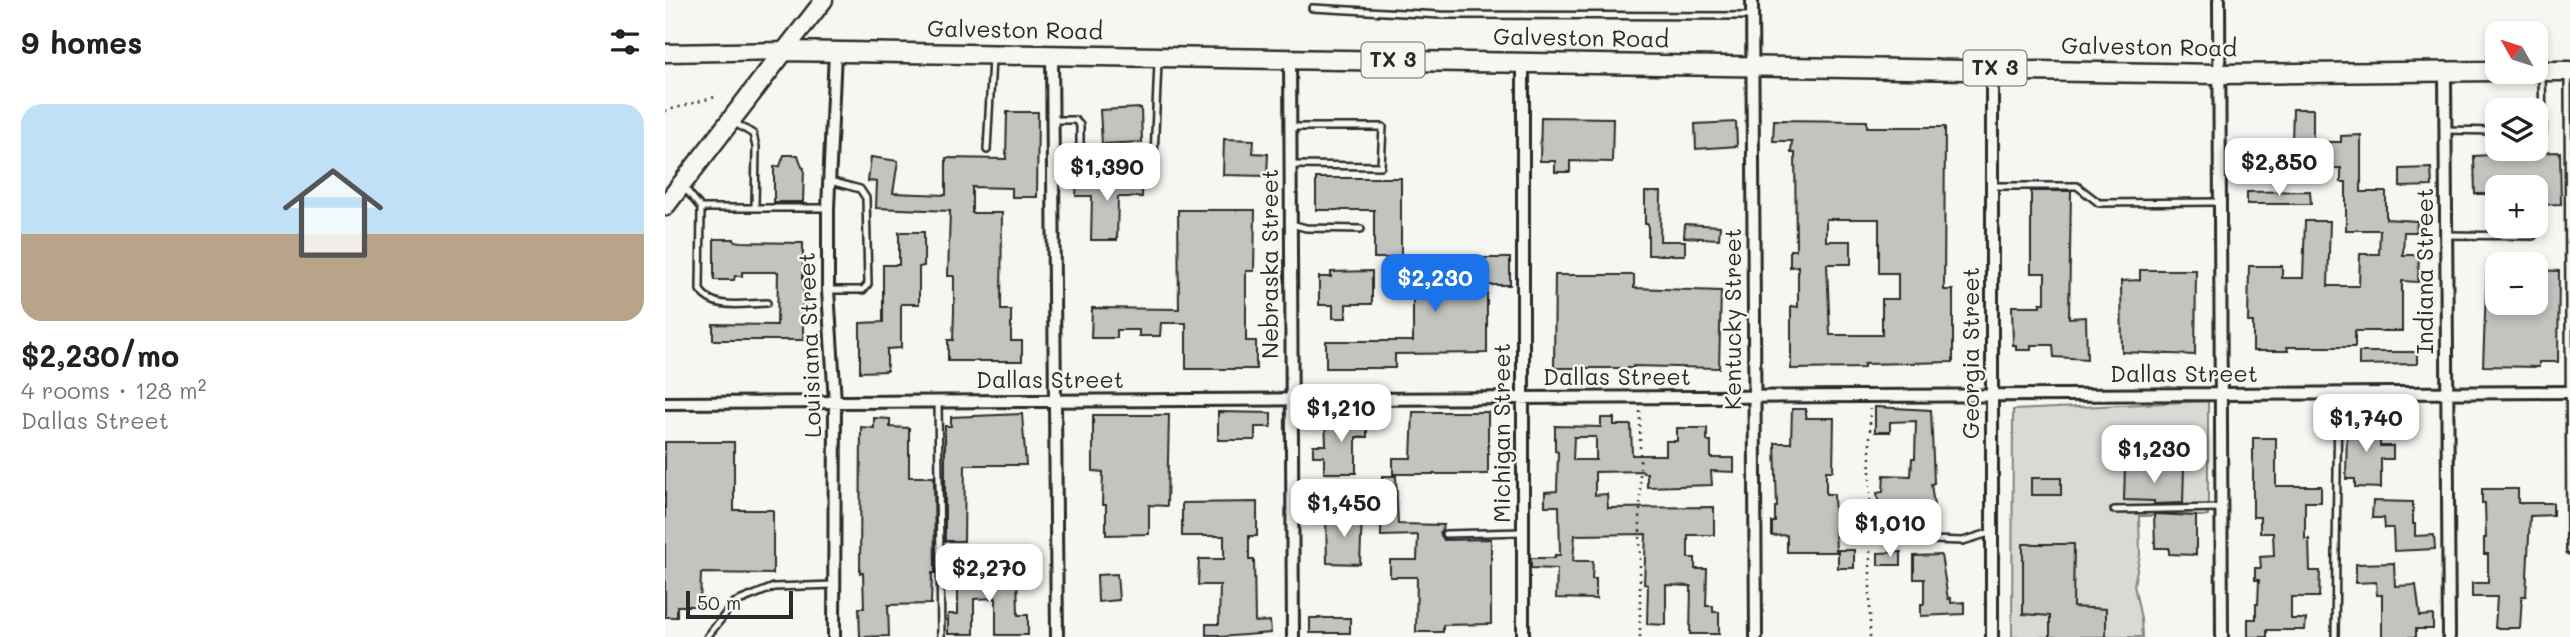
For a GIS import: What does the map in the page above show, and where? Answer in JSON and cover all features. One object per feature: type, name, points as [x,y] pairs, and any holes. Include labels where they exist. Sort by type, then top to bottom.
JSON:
[{"type":"main road","points":[[665,206],[824,0]]},
{"type":"main road","name":"Galveston Road","points":[[665,53],[784,51],[1991,68],[2219,74],[2485,71]]},
{"type":"main road","points":[[2548,71],[2569,71]]},
{"type":"street","name":"Kentucky Street","points":[[1752,0],[1756,637]]},
{"type":"street","points":[[2219,0],[2222,637]]},
{"type":"street","name":"Louisiana Street","points":[[834,637],[835,402],[828,290],[828,208],[835,52]]},
{"type":"street","points":[[1052,55],[1057,637]]},
{"type":"street","name":"Nebraska Street","points":[[1290,58],[1293,637]]},
{"type":"street","name":"Michigan Street","points":[[1523,62],[1523,637]]},
{"type":"street","name":"Georgia Street","points":[[1991,68],[1992,637]]},
{"type":"street","name":"Indiana Street","points":[[2445,72],[2449,637]]},
{"type":"street","name":"Dallas Street","points":[[665,403],[2570,393]]},
{"type":"lane","points":[[1313,8],[1440,15],[1752,16]]},
{"type":"lane","points":[[987,150],[992,54]]},
{"type":"lane","points":[[1053,162],[1143,165],[1154,158],[1158,57]]},
{"type":"lane","points":[[2569,71],[2570,551]]},
{"type":"lane","points":[[731,120],[753,135],[756,147],[755,208]]},
{"type":"lane","points":[[1052,120],[1075,120],[1080,125],[1080,163]]},
{"type":"lane","points":[[1290,127],[1383,127],[1381,166],[1290,165]]},
{"type":"lane","points":[[2445,130],[2485,131]]},
{"type":"lane","points":[[828,290],[863,290],[868,284],[866,198],[860,190],[830,181]]},
{"type":"lane","points":[[682,185],[701,208],[700,290],[705,299],[715,303],[767,303]]},
{"type":"lane","points":[[1992,186],[2077,186],[2099,203],[2219,202]]},
{"type":"lane","points":[[701,208],[828,208]]},
{"type":"lane","points":[[1291,224],[1306,228],[1361,229]]},
{"type":"lane","points":[[2446,235],[2485,235]]},
{"type":"lane","points":[[2335,637],[2338,394]]},
{"type":"lane","points":[[938,401],[941,637]]},
{"type":"lane","points":[[2114,510],[2221,508]]},
{"type":"lane","points":[[1445,534],[1523,532]]},
{"type":"lane","points":[[1870,538],[1963,541],[1992,532]]},
{"type":"lane","points":[[707,637],[734,603],[774,587],[834,585]]},
{"type":"path","points":[[665,111],[715,97]]},
{"type":"path","points":[[1870,396],[1870,637]]},
{"type":"path","points":[[1640,398],[1640,637]]},
{"type":"shaded area","points":[[2208,401],[2208,516],[2139,516],[2140,555],[2134,585],[2142,637],[2012,637],[2013,410]]},
{"type":"building","points":[[1141,108],[1142,142],[1102,144],[1100,110]]},
{"type":"building","points":[[2293,109],[2313,109],[2313,142],[2341,142],[2341,136],[2361,135],[2361,192],[2386,192],[2386,219],[2417,221],[2416,232],[2404,232],[2403,255],[2419,255],[2418,282],[2402,281],[2402,331],[2355,331],[2355,347],[2287,347],[2288,351],[2253,351],[2253,322],[2248,322],[2249,266],[2282,266],[2282,278],[2303,278],[2305,221],[2330,221],[2328,286],[2359,286],[2360,254],[2379,254],[2380,230],[2346,230],[2346,182],[2341,182],[2341,168],[2256,169],[2256,143],[2292,142]]},
{"type":"building","points":[[1007,112],[1038,112],[1037,197],[1012,197],[1012,188],[972,187],[972,213],[1002,213],[1001,310],[1011,310],[1011,341],[1022,341],[1022,361],[948,361],[948,340],[953,340],[954,311],[954,276],[948,276],[950,211],[876,208],[877,182],[868,181],[871,157],[898,161],[893,193],[946,195],[946,158],[1006,159]]},
{"type":"building","points":[[1541,117],[1613,118],[1612,162],[1570,161],[1570,172],[1555,172],[1555,161],[1540,161]]},
{"type":"building","points":[[1774,120],[1867,121],[1867,127],[1945,127],[1944,290],[1953,290],[1953,362],[1864,364],[1864,368],[1791,369],[1791,306],[1798,307],[1798,266],[1790,267],[1790,250],[1796,250],[1795,153],[1791,153],[1792,141],[1773,141]],"holes":[[[1826,219],[1879,219],[1879,273],[1898,273],[1898,299],[1882,299],[1882,335],[1830,335],[1827,264],[1851,264],[1851,241],[1826,241]]]},
{"type":"building","points":[[1736,122],[1737,146],[1696,149],[1695,124]]},
{"type":"building","points":[[1224,139],[1254,140],[1253,153],[1268,154],[1267,176],[1223,175]]},
{"type":"building","points":[[2548,152],[2560,152],[2561,204],[2548,205],[2548,175],[2485,175],[2485,194],[2475,194],[2474,156],[2485,155],[2485,161],[2548,161]]},
{"type":"building","points":[[784,155],[798,155],[804,168],[803,202],[774,202],[774,167],[780,166]]},
{"type":"building","points":[[2431,168],[2432,186],[2400,187],[2400,169]]},
{"type":"building","points":[[1316,178],[1401,178],[1401,258],[1374,258],[1374,210],[1316,210]]},
{"type":"building","points":[[1077,179],[1142,180],[1142,197],[1118,197],[1117,240],[1091,240],[1092,196],[1076,196]]},
{"type":"building","points":[[2031,191],[2071,191],[2069,318],[2086,317],[2087,359],[2054,357],[2053,345],[2031,345],[2031,350],[2016,350],[2016,345],[2013,345],[2012,306],[2040,306],[2040,303],[2045,303],[2045,273],[2031,273]]},
{"type":"building","points":[[2310,191],[2311,204],[2247,204],[2247,192]]},
{"type":"building","points":[[1645,192],[1661,192],[1660,241],[1685,241],[1685,255],[1648,255]]},
{"type":"building","points":[[1178,210],[1255,210],[1254,271],[1246,271],[1246,341],[1256,341],[1256,369],[1186,369],[1186,323],[1161,323],[1160,336],[1139,336],[1139,330],[1117,330],[1117,338],[1091,338],[1092,308],[1179,309]]},
{"type":"building","points":[[1685,224],[1720,226],[1719,239],[1684,237]]},
{"type":"building","points":[[899,232],[924,232],[924,266],[919,267],[919,304],[901,304],[901,348],[887,349],[887,371],[860,372],[860,323],[883,322],[883,265],[899,265]]},
{"type":"building","points":[[714,239],[803,243],[803,290],[806,290],[806,305],[803,305],[803,340],[713,340],[713,324],[777,325],[778,272],[742,272],[742,276],[735,276],[734,280],[714,280]]},
{"type":"building","points":[[1413,258],[1510,258],[1510,285],[1487,285],[1487,353],[1395,354],[1395,368],[1326,368],[1326,341],[1413,341]]},
{"type":"building","points":[[2140,270],[2196,270],[2195,355],[2122,352],[2121,281],[2140,280]]},
{"type":"building","points":[[1372,271],[1372,304],[1346,304],[1346,318],[1333,318],[1333,305],[1319,305],[1319,277],[1331,277],[1331,272]]},
{"type":"building","points":[[2548,271],[2559,271],[2558,362],[2539,362],[2539,367],[2483,366],[2485,314],[2548,315]]},
{"type":"building","points":[[1555,275],[1634,275],[1634,288],[1721,291],[1719,368],[1554,368]]},
{"type":"building","points":[[2359,352],[2417,352],[2417,364],[2359,365]]},
{"type":"building","points":[[1875,407],[1931,410],[1934,483],[1931,484],[1936,521],[1877,528],[1875,515],[1880,514],[1877,493],[1883,492],[1884,475],[1911,476],[1912,458],[1915,458],[1916,421],[1890,422],[1890,432],[1875,432]]},
{"type":"building","points":[[1792,409],[1806,409],[1806,418],[1834,418],[1833,471],[1826,471],[1826,494],[1834,494],[1836,552],[1787,552],[1787,535],[1772,536],[1772,522],[1775,522],[1777,507],[1775,443],[1791,443]]},
{"type":"building","points":[[1218,412],[1271,413],[1271,427],[1255,427],[1255,440],[1218,440]]},
{"type":"building","points":[[1413,412],[1488,412],[1488,474],[1393,474],[1393,458],[1411,458]]},
{"type":"building","points":[[1022,414],[1026,465],[965,465],[964,541],[945,541],[945,426],[951,426],[951,417]]},
{"type":"building","points":[[1093,415],[1169,415],[1167,506],[1149,505],[1149,534],[1106,535],[1106,505],[1102,505],[1103,472],[1093,471]]},
{"type":"building","points":[[1325,417],[1367,417],[1367,437],[1356,437],[1356,473],[1324,473],[1324,456],[1313,456],[1313,445],[1326,445]]},
{"type":"building","points":[[874,418],[890,419],[890,427],[909,428],[909,477],[934,477],[935,573],[932,573],[931,604],[888,605],[889,636],[860,637],[859,608],[864,608],[863,573],[860,573],[861,427],[874,428]]},
{"type":"building","points":[[1601,418],[1614,418],[1614,425],[1631,425],[1632,455],[1666,455],[1666,441],[1677,441],[1677,428],[1707,428],[1707,441],[1711,441],[1711,458],[1734,458],[1734,472],[1711,471],[1712,485],[1647,487],[1647,473],[1643,471],[1595,472],[1595,495],[1607,494],[1608,508],[1714,507],[1714,535],[1688,535],[1688,558],[1695,558],[1695,569],[1707,569],[1706,606],[1713,606],[1713,612],[1719,612],[1719,634],[1690,634],[1691,586],[1666,585],[1666,625],[1647,624],[1648,585],[1644,584],[1646,534],[1575,535],[1573,561],[1593,561],[1592,579],[1596,579],[1596,599],[1556,598],[1557,569],[1531,568],[1531,558],[1555,558],[1555,555],[1560,555],[1559,506],[1545,506],[1545,492],[1557,491],[1558,452],[1555,451],[1555,426],[1601,427]],"holes":[[[1574,437],[1596,437],[1596,460],[1573,460]]]},
{"type":"building","points":[[2354,418],[2371,418],[2370,425],[2380,426],[2380,446],[2393,446],[2393,459],[2381,459],[2381,488],[2355,487],[2355,479],[2346,479],[2347,425],[2354,426]]},
{"type":"building","points":[[2253,438],[2276,438],[2276,486],[2321,486],[2321,502],[2305,502],[2305,539],[2309,539],[2310,571],[2320,571],[2319,597],[2291,597],[2291,619],[2306,619],[2305,630],[2267,630],[2267,637],[2248,637],[2248,619],[2256,619],[2258,604],[2259,580],[2255,580],[2255,568],[2261,568],[2260,557],[2274,556],[2273,533],[2260,533],[2260,517],[2253,517]]},
{"type":"building","points":[[665,442],[734,442],[734,510],[773,510],[773,574],[701,573],[700,606],[677,606],[677,617],[665,617]]},
{"type":"building","points":[[2125,467],[2184,468],[2183,503],[2154,504],[2154,501],[2124,500]]},
{"type":"building","points":[[1382,476],[1396,476],[1398,524],[1444,525],[1440,533],[1444,540],[1491,539],[1491,624],[1443,625],[1443,632],[1416,632],[1417,577],[1390,577],[1390,560],[1417,560],[1418,535],[1381,536]]},
{"type":"building","points":[[2031,478],[2061,478],[2061,495],[2031,495]]},
{"type":"building","points":[[2482,489],[2518,489],[2518,503],[2553,503],[2553,515],[2530,516],[2526,596],[2522,596],[2520,628],[2495,628],[2497,597],[2472,597],[2472,583],[2488,583],[2488,554],[2484,554],[2485,503],[2482,503]]},
{"type":"building","points":[[2373,501],[2413,502],[2415,536],[2434,535],[2435,549],[2394,551],[2393,528],[2385,528],[2384,518],[2372,518]]},
{"type":"building","points":[[1257,502],[1257,536],[1249,536],[1249,560],[1254,560],[1255,622],[1270,621],[1271,633],[1219,637],[1206,635],[1206,624],[1219,624],[1220,585],[1198,585],[1199,559],[1224,559],[1224,536],[1182,536],[1182,503]]},
{"type":"building","points":[[1362,514],[1360,564],[1327,563],[1326,515]]},
{"type":"building","points":[[2154,514],[2196,516],[2196,555],[2169,554],[2169,548],[2155,548]]},
{"type":"building","points":[[2023,544],[2074,544],[2073,607],[2106,609],[2106,637],[2050,637],[2050,616],[2023,614]]},
{"type":"building","points":[[1838,550],[1854,550],[1854,568],[1838,568]]},
{"type":"building","points":[[1901,552],[1901,565],[1878,565],[1878,553]]},
{"type":"building","points":[[1941,555],[1948,599],[1951,598],[1951,603],[1964,602],[1964,614],[1921,616],[1924,579],[1914,579],[1914,556]]},
{"type":"building","points":[[2394,563],[2395,586],[2416,585],[2420,616],[2433,615],[2433,629],[2416,629],[2416,637],[2382,637],[2382,595],[2377,595],[2376,582],[2356,583],[2356,564]]},
{"type":"building","points":[[1017,573],[1018,615],[1028,615],[1028,635],[996,635],[996,598],[974,599],[974,634],[948,634],[948,614],[958,614],[958,574]]},
{"type":"building","points":[[1117,574],[1119,600],[1098,602],[1097,575]]},
{"type":"building","points":[[1310,618],[1350,618],[1350,633],[1310,633]]}]
